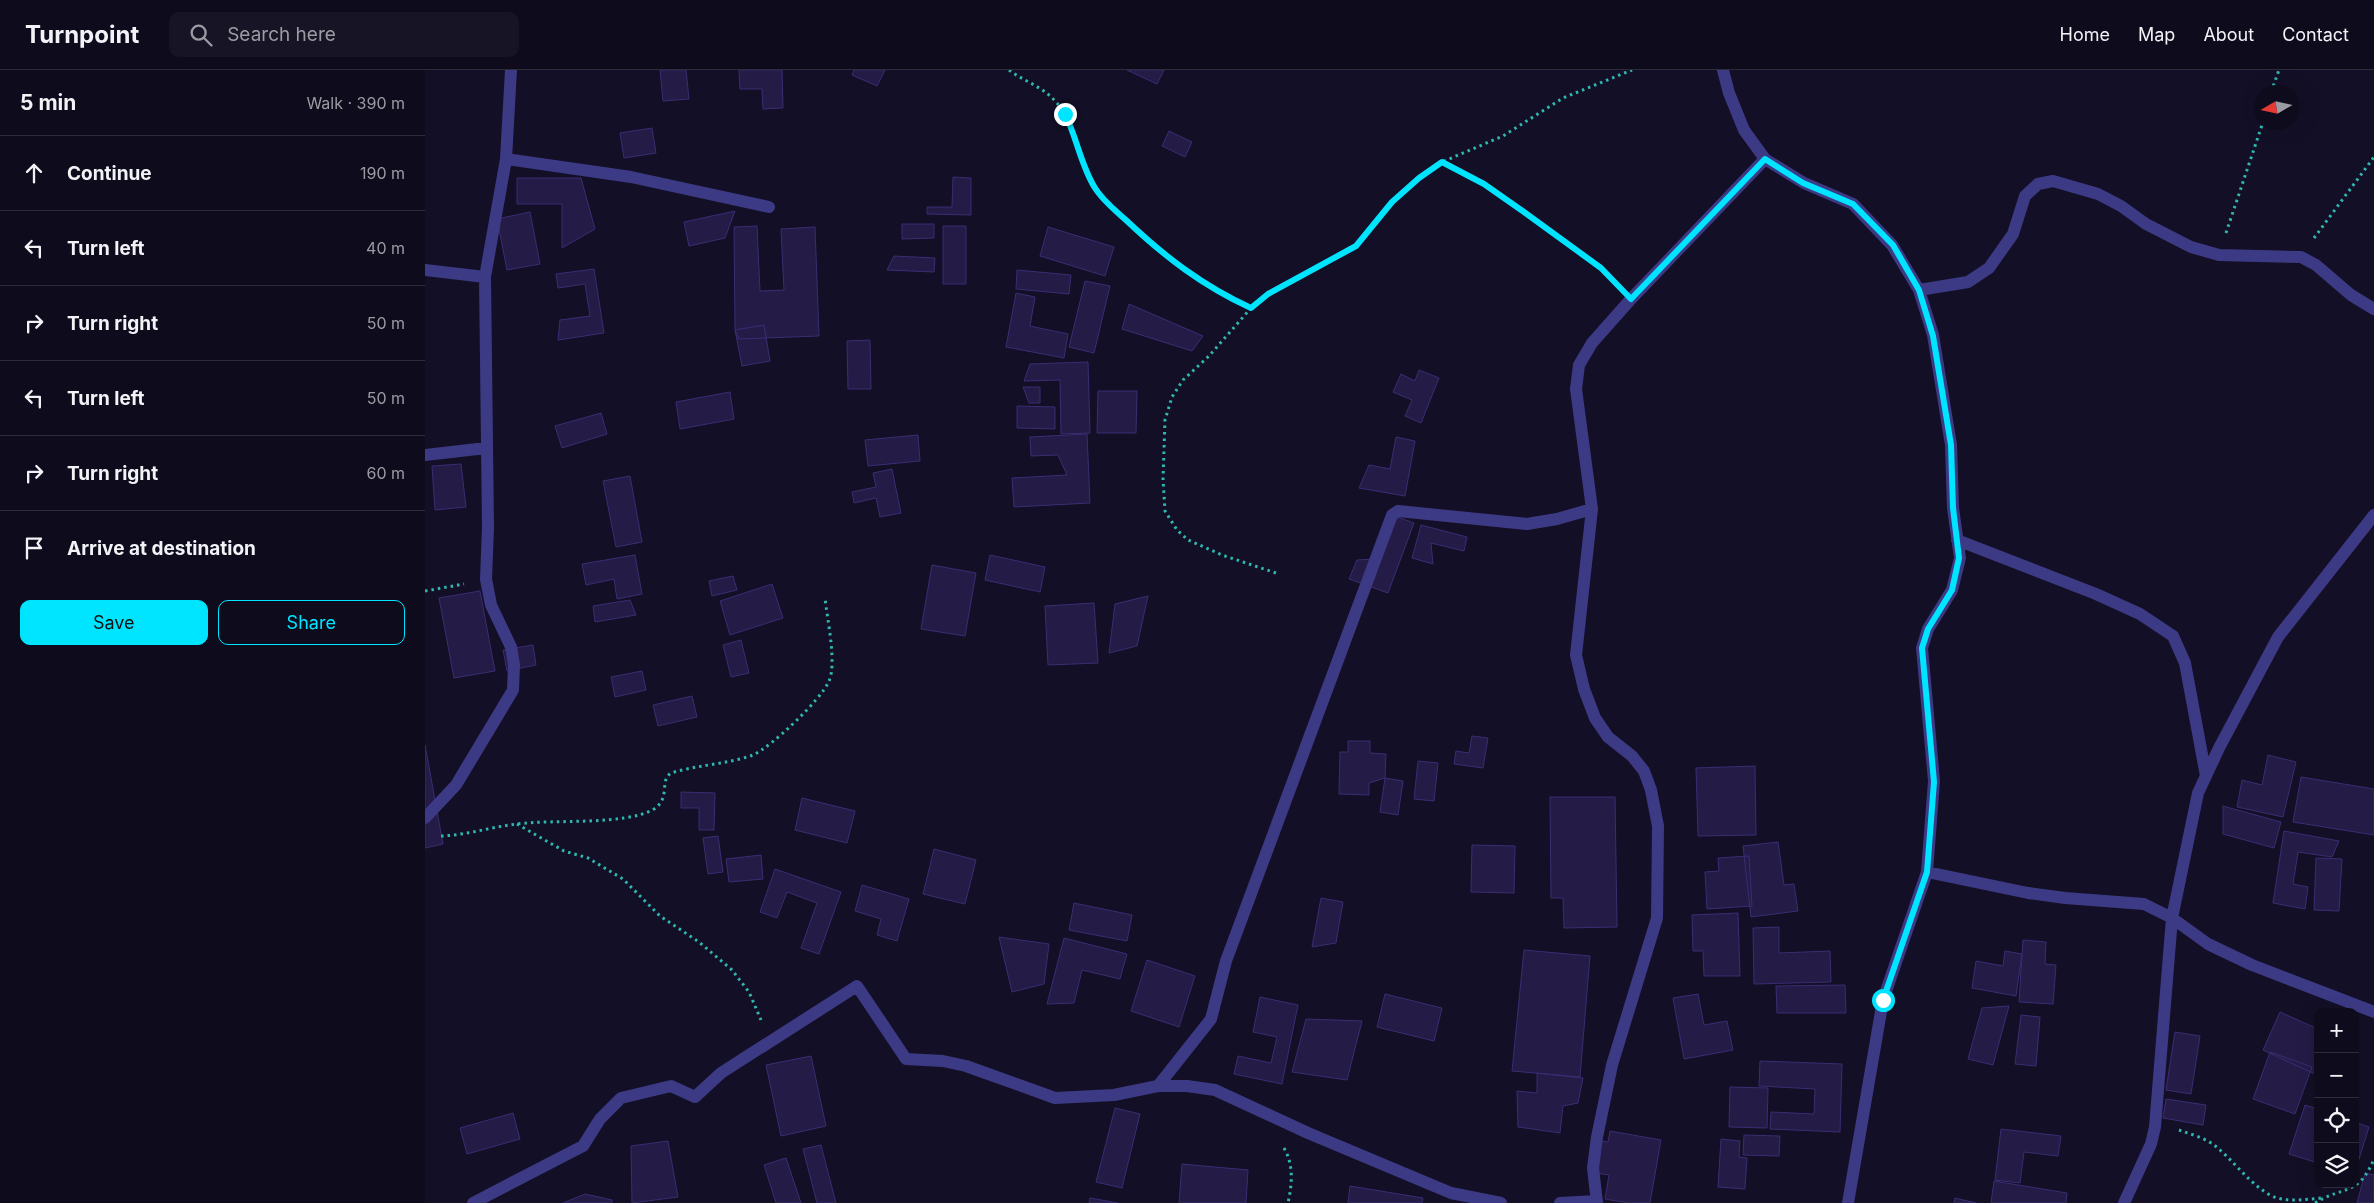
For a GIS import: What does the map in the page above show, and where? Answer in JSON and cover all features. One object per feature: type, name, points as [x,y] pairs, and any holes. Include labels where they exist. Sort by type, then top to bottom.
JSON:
[{"type":"street","points":[[425,818],[456,785],[513,690],[514,665],[511,647],[491,605],[486,579],[488,528],[485,277],[506,159],[511,70]]},
{"type":"street","points":[[1723,70],[1729,93],[1744,130],[1765,159],[1803,183],[1853,204],[1893,245],[1919,290],[1933,336],[1951,445],[1953,508],[1959,558],[1952,590],[1928,629],[1922,648],[1934,782],[1927,872],[1883,1000],[1848,1203]]},
{"type":"street","points":[[506,159],[631,177],[769,206]]},
{"type":"street","points":[[1560,1203],[1597,1202],[1593,1168],[1597,1137],[1612,1065],[1657,918],[1659,872],[1658,826],[1651,790],[1644,771],[1632,756],[1608,737],[1595,718],[1584,689],[1576,655],[1592,509],[1576,389],[1579,365],[1592,343],[1631,299],[1765,159]]},
{"type":"street","points":[[1919,290],[1968,282],[1989,268],[2013,234],[2025,196],[2038,184],[2053,182],[2098,194],[2121,206],[2146,224],[2191,247],[2219,255],[2263,258],[2301,257],[2316,265],[2351,295],[2374,310]]},
{"type":"street","points":[[425,270],[485,277]]},
{"type":"street","points":[[425,455],[486,448]]},
{"type":"street","points":[[1158,1086],[1211,1019],[1226,961],[1392,515],[1398,511],[1527,524],[1557,519],[1592,509]]},
{"type":"street","points":[[2124,1203],[2151,1144],[2155,1123],[2172,918],[2198,793],[2278,637],[2374,514]]},
{"type":"street","points":[[1957,540],[2096,594],[2141,614],[2173,636],[2185,663],[2206,776]]},
{"type":"street","points":[[1927,872],[2028,893],[2144,904],[2172,918],[2208,944],[2252,965],[2374,1012]]},
{"type":"street","points":[[473,1203],[583,1146],[600,1120],[621,1098],[671,1086],[695,1097],[721,1073],[857,986],[906,1059],[943,1061],[966,1066],[1055,1098],[1114,1095],[1158,1086],[1187,1086],[1215,1090],[1308,1133],[1451,1193],[1501,1203]]},
{"type":"path","points":[[1009,70],[1032,82],[1056,102],[1071,127],[1095,188],[1106,202],[1157,250],[1188,274],[1218,292],[1251,308]]},
{"type":"path","points":[[1276,573],[1222,555],[1188,540],[1177,530],[1165,512],[1163,479],[1165,420],[1172,397],[1183,380],[1209,356],[1251,308],[1268,294],[1356,246],[1392,202],[1419,178],[1442,162],[1503,136],[1563,98],[1632,70]]},
{"type":"path","points":[[2274,85],[2279,70]]},
{"type":"path","points":[[2219,255],[2261,130]]},
{"type":"path","points":[[2301,257],[2374,157]]},
{"type":"path","points":[[1442,162],[1484,184],[1524,212],[1601,268],[1631,299]]},
{"type":"path","points":[[425,591],[486,579]]},
{"type":"path","points":[[434,836],[461,835],[517,824],[633,817],[660,804],[664,797],[665,779],[671,773],[753,754],[780,736],[809,707],[829,681],[832,654],[825,598]]},
{"type":"path","points":[[517,824],[564,851],[588,858],[623,879],[660,916],[699,942],[732,970],[749,992],[762,1022]]},
{"type":"path","points":[[1261,1111],[1286,1151],[1291,1169],[1292,1187],[1288,1203]]},
{"type":"path","points":[[2155,1123],[2200,1137],[2219,1148],[2246,1178],[2273,1196],[2289,1200],[2322,1198],[2353,1188],[2367,1176],[2374,1159]]},
{"type":"path","points":[[2315,1203],[2322,1198]]},
{"type":"building","points":[[660,70],[686,70],[689,99],[663,101]]},
{"type":"building","points":[[739,70],[782,70],[783,108],[763,109],[762,89],[740,89]]},
{"type":"building","points":[[854,70],[885,70],[877,86],[852,75]]},
{"type":"building","points":[[1127,70],[1164,70],[1157,84]]},
{"type":"building","points":[[652,128],[656,153],[624,158],[620,133]]},
{"type":"building","points":[[1169,131],[1192,142],[1185,157],[1162,146]]},
{"type":"building","points":[[953,177],[971,178],[971,215],[927,214],[927,207],[952,207]]},
{"type":"building","points":[[517,178],[581,178],[595,229],[562,248],[562,204],[517,204]]},
{"type":"building","points":[[735,211],[725,238],[689,246],[684,222]]},
{"type":"building","points":[[530,212],[540,264],[507,270],[497,219]]},
{"type":"building","points":[[902,224],[934,224],[934,238],[902,239]]},
{"type":"building","points":[[757,226],[760,291],[784,290],[781,229],[815,227],[819,336],[739,339],[735,330],[734,227]]},
{"type":"building","points":[[943,226],[966,226],[966,284],[943,284]]},
{"type":"building","points":[[1048,227],[1114,247],[1105,276],[1040,256]]},
{"type":"building","points":[[894,256],[935,258],[934,272],[887,270]]},
{"type":"building","points":[[594,269],[604,333],[558,340],[560,320],[590,316],[585,284],[558,288],[556,274]]},
{"type":"building","points":[[1017,270],[1071,275],[1069,294],[1016,289]]},
{"type":"building","points":[[1085,281],[1110,286],[1094,353],[1069,347]]},
{"type":"building","points":[[1016,293],[1035,297],[1030,326],[1068,334],[1064,358],[1006,347]]},
{"type":"building","points":[[1129,304],[1203,336],[1192,351],[1122,329]]},
{"type":"building","points":[[764,325],[770,361],[742,366],[735,330]]},
{"type":"building","points":[[870,340],[871,389],[848,389],[847,341]]},
{"type":"building","points":[[1088,362],[1090,433],[1061,434],[1060,380],[1024,381],[1030,364]]},
{"type":"building","points":[[1419,370],[1439,378],[1421,423],[1405,416],[1412,400],[1393,392],[1401,374],[1415,381]]},
{"type":"building","points":[[1023,387],[1040,387],[1040,403],[1029,403]]},
{"type":"building","points":[[1098,391],[1137,391],[1136,433],[1097,433]]},
{"type":"building","points":[[730,392],[734,419],[680,429],[676,402]]},
{"type":"building","points":[[1017,406],[1055,407],[1055,429],[1017,428]]},
{"type":"building","points":[[601,413],[607,434],[562,448],[555,426]]},
{"type":"building","points":[[1087,434],[1090,503],[1014,507],[1012,478],[1067,475],[1058,455],[1031,456],[1030,437]]},
{"type":"building","points":[[918,435],[920,461],[868,466],[865,440]]},
{"type":"building","points":[[1396,437],[1415,441],[1405,496],[1359,488],[1369,465],[1390,469]]},
{"type":"building","points":[[461,464],[466,507],[435,510],[432,466]]},
{"type":"building","points":[[892,469],[901,513],[880,517],[876,498],[854,503],[852,492],[876,487],[873,473]]},
{"type":"building","points":[[630,476],[642,542],[616,547],[603,481]]},
{"type":"building","points":[[1392,515],[1414,523],[1388,593],[1349,579],[1357,560],[1376,559]]},
{"type":"building","points":[[1421,525],[1467,537],[1464,551],[1431,543],[1433,564],[1412,558]]},
{"type":"building","points":[[635,555],[642,594],[617,599],[614,579],[586,585],[582,564]]},
{"type":"building","points":[[990,555],[1045,567],[1040,592],[985,580]]},
{"type":"building","points":[[932,565],[976,573],[965,636],[921,629]]},
{"type":"building","points":[[733,576],[737,590],[712,596],[709,581]]},
{"type":"building","points":[[772,584],[783,618],[730,635],[720,601]]},
{"type":"building","points":[[480,591],[495,671],[454,678],[439,598]]},
{"type":"building","points":[[1148,596],[1137,646],[1109,653],[1115,604]]},
{"type":"building","points":[[630,600],[636,615],[595,622],[593,606]]},
{"type":"building","points":[[1094,603],[1098,663],[1048,665],[1045,606]]},
{"type":"building","points":[[741,640],[749,673],[731,677],[723,645]]},
{"type":"building","points":[[533,645],[536,665],[507,671],[503,650]]},
{"type":"building","points":[[642,671],[646,690],[615,697],[611,677]]},
{"type":"building","points":[[692,696],[697,717],[658,726],[653,705]]},
{"type":"building","points":[[1472,736],[1488,738],[1483,768],[1454,764],[1456,751],[1469,753]]},
{"type":"building","points":[[1348,741],[1370,741],[1370,753],[1386,754],[1385,778],[1369,783],[1369,795],[1339,794],[1340,752],[1348,752]]},
{"type":"building","points":[[425,745],[443,844],[425,848]]},
{"type":"building","points":[[2268,755],[2296,762],[2283,817],[2237,807],[2242,780],[2262,785]]},
{"type":"building","points":[[1418,761],[1438,763],[1434,801],[1414,799]]},
{"type":"building","points":[[1755,766],[1756,835],[1698,836],[1696,768]]},
{"type":"building","points":[[2301,777],[2374,789],[2374,835],[2293,822]]},
{"type":"building","points":[[1385,778],[1403,781],[1398,815],[1380,812]]},
{"type":"building","points":[[681,792],[715,793],[714,830],[699,830],[699,808],[681,808]]},
{"type":"building","points":[[1550,797],[1615,797],[1617,927],[1564,928],[1563,898],[1551,898]]},
{"type":"building","points":[[802,798],[855,811],[847,843],[795,830]]},
{"type":"building","points":[[2223,806],[2281,822],[2274,848],[2223,834]]},
{"type":"building","points":[[2284,831],[2339,841],[2332,857],[2298,852],[2293,884],[2308,887],[2305,909],[2273,903]]},
{"type":"building","points":[[718,836],[723,872],[708,874],[703,838]]},
{"type":"building","points":[[1778,842],[1784,885],[1794,884],[1798,911],[1751,917],[1743,846]]},
{"type":"building","points":[[1472,845],[1515,846],[1514,893],[1471,892]]},
{"type":"building","points":[[934,849],[976,860],[965,904],[923,894]]},
{"type":"building","points":[[761,855],[763,879],[729,882],[726,859]]},
{"type":"building","points":[[1749,856],[1752,906],[1707,909],[1705,872],[1719,871],[1718,858]]},
{"type":"building","points":[[2316,858],[2342,859],[2339,911],[2314,910]]},
{"type":"building","points":[[775,869],[841,892],[819,954],[801,948],[817,903],[787,892],[777,918],[760,912]]},
{"type":"building","points":[[862,885],[909,899],[897,941],[877,935],[881,919],[855,911]]},
{"type":"building","points":[[1321,898],[1343,902],[1336,943],[1312,947]]},
{"type":"building","points":[[1074,903],[1132,915],[1127,941],[1069,930]]},
{"type":"building","points":[[1738,913],[1740,976],[1704,976],[1703,951],[1693,951],[1692,915]]},
{"type":"building","points":[[1779,927],[1779,953],[1830,951],[1831,982],[1754,984],[1753,928]]},
{"type":"building","points":[[999,937],[1049,944],[1044,984],[1012,992]]},
{"type":"building","points":[[1064,938],[1127,954],[1120,979],[1082,970],[1074,1003],[1047,1004]]},
{"type":"building","points":[[2023,940],[2046,942],[2045,964],[2056,965],[2053,1004],[2019,1002]]},
{"type":"building","points":[[1524,950],[1590,956],[1580,1077],[1512,1071]]},
{"type":"building","points":[[2005,951],[2022,954],[2016,996],[1972,988],[1976,961],[2003,966]]},
{"type":"building","points":[[1147,960],[1195,976],[1179,1027],[1131,1011]]},
{"type":"building","points":[[1845,985],[1846,1013],[1777,1013],[1776,986]]},
{"type":"building","points":[[1385,994],[1442,1008],[1434,1041],[1377,1027]]},
{"type":"building","points":[[1698,994],[1704,1025],[1727,1021],[1733,1050],[1684,1059],[1673,998]]},
{"type":"building","points":[[1260,997],[1298,1005],[1282,1084],[1234,1074],[1238,1056],[1271,1063],[1277,1037],[1253,1032]]},
{"type":"building","points":[[2009,1006],[1993,1065],[1968,1059],[1982,1008]]},
{"type":"building","points":[[2280,1012],[2314,1027],[2314,1074],[2263,1050]]},
{"type":"building","points":[[2021,1015],[2040,1017],[2036,1066],[2015,1064]]},
{"type":"building","points":[[1306,1019],[1362,1021],[1347,1080],[1292,1072]]},
{"type":"building","points":[[2175,1032],[2200,1036],[2191,1094],[2166,1090]]},
{"type":"building","points":[[2270,1052],[2312,1067],[2295,1114],[2253,1099]]},
{"type":"building","points":[[811,1056],[826,1126],[781,1136],[766,1065]]},
{"type":"building","points":[[1760,1061],[1842,1064],[1840,1132],[1770,1129],[1771,1112],[1814,1114],[1815,1089],[1759,1086]]},
{"type":"building","points":[[1537,1073],[1583,1078],[1578,1103],[1563,1106],[1560,1133],[1518,1127],[1517,1091],[1537,1093]]},
{"type":"building","points":[[1730,1087],[1768,1088],[1767,1128],[1729,1127]]},
{"type":"building","points":[[2166,1099],[2206,1105],[2203,1125],[2163,1118]]},
{"type":"building","points":[[2305,1105],[2314,1108],[2314,1162],[2289,1154]]},
{"type":"building","points":[[1115,1108],[1140,1114],[1122,1188],[1096,1182]]},
{"type":"building","points":[[513,1113],[520,1139],[467,1154],[460,1128]]},
{"type":"building","points":[[2359,1123],[2369,1127],[2359,1159]]},
{"type":"building","points":[[2001,1129],[2061,1136],[2058,1156],[2024,1152],[2020,1183],[1995,1180]]},
{"type":"building","points":[[1610,1131],[1661,1140],[1650,1203],[1628,1203],[1605,1199],[1609,1175],[1595,1173],[1601,1141],[1608,1142]]},
{"type":"building","points":[[1744,1135],[1780,1136],[1779,1156],[1743,1155]]},
{"type":"building","points":[[1721,1139],[1740,1141],[1739,1157],[1747,1158],[1745,1189],[1718,1187]]},
{"type":"building","points":[[668,1141],[678,1197],[632,1203],[631,1146]]},
{"type":"building","points":[[821,1145],[836,1203],[817,1203],[803,1149]]},
{"type":"building","points":[[786,1158],[801,1203],[776,1203],[764,1165]]},
{"type":"building","points":[[1182,1164],[1248,1170],[1246,1203],[1179,1203]]},
{"type":"building","points":[[2365,1173],[2374,1175],[2374,1203],[2357,1203]]},
{"type":"building","points":[[1994,1181],[2067,1193],[2066,1203],[1991,1203]]},
{"type":"building","points":[[1350,1186],[1423,1198],[1422,1203],[1348,1203]]},
{"type":"building","points":[[585,1194],[612,1200],[612,1203],[563,1203]]},
{"type":"building","points":[[1090,1198],[1118,1203],[1089,1203]]},
{"type":"building","points":[[1955,1198],[1976,1203],[1954,1203]]},
{"type":"route","points":[[1065,114],[1095,188],[1106,202],[1157,250],[1188,274],[1218,292],[1251,308],[1268,294],[1356,246],[1392,202],[1419,178],[1442,162],[1484,184],[1524,212],[1558,239],[1601,268],[1631,299],[1765,159],[1803,183],[1853,204],[1893,245],[1919,290],[1933,336],[1951,445],[1953,508],[1959,558],[1952,590],[1928,629],[1922,648],[1934,782],[1927,872],[1883,1000]]}]
